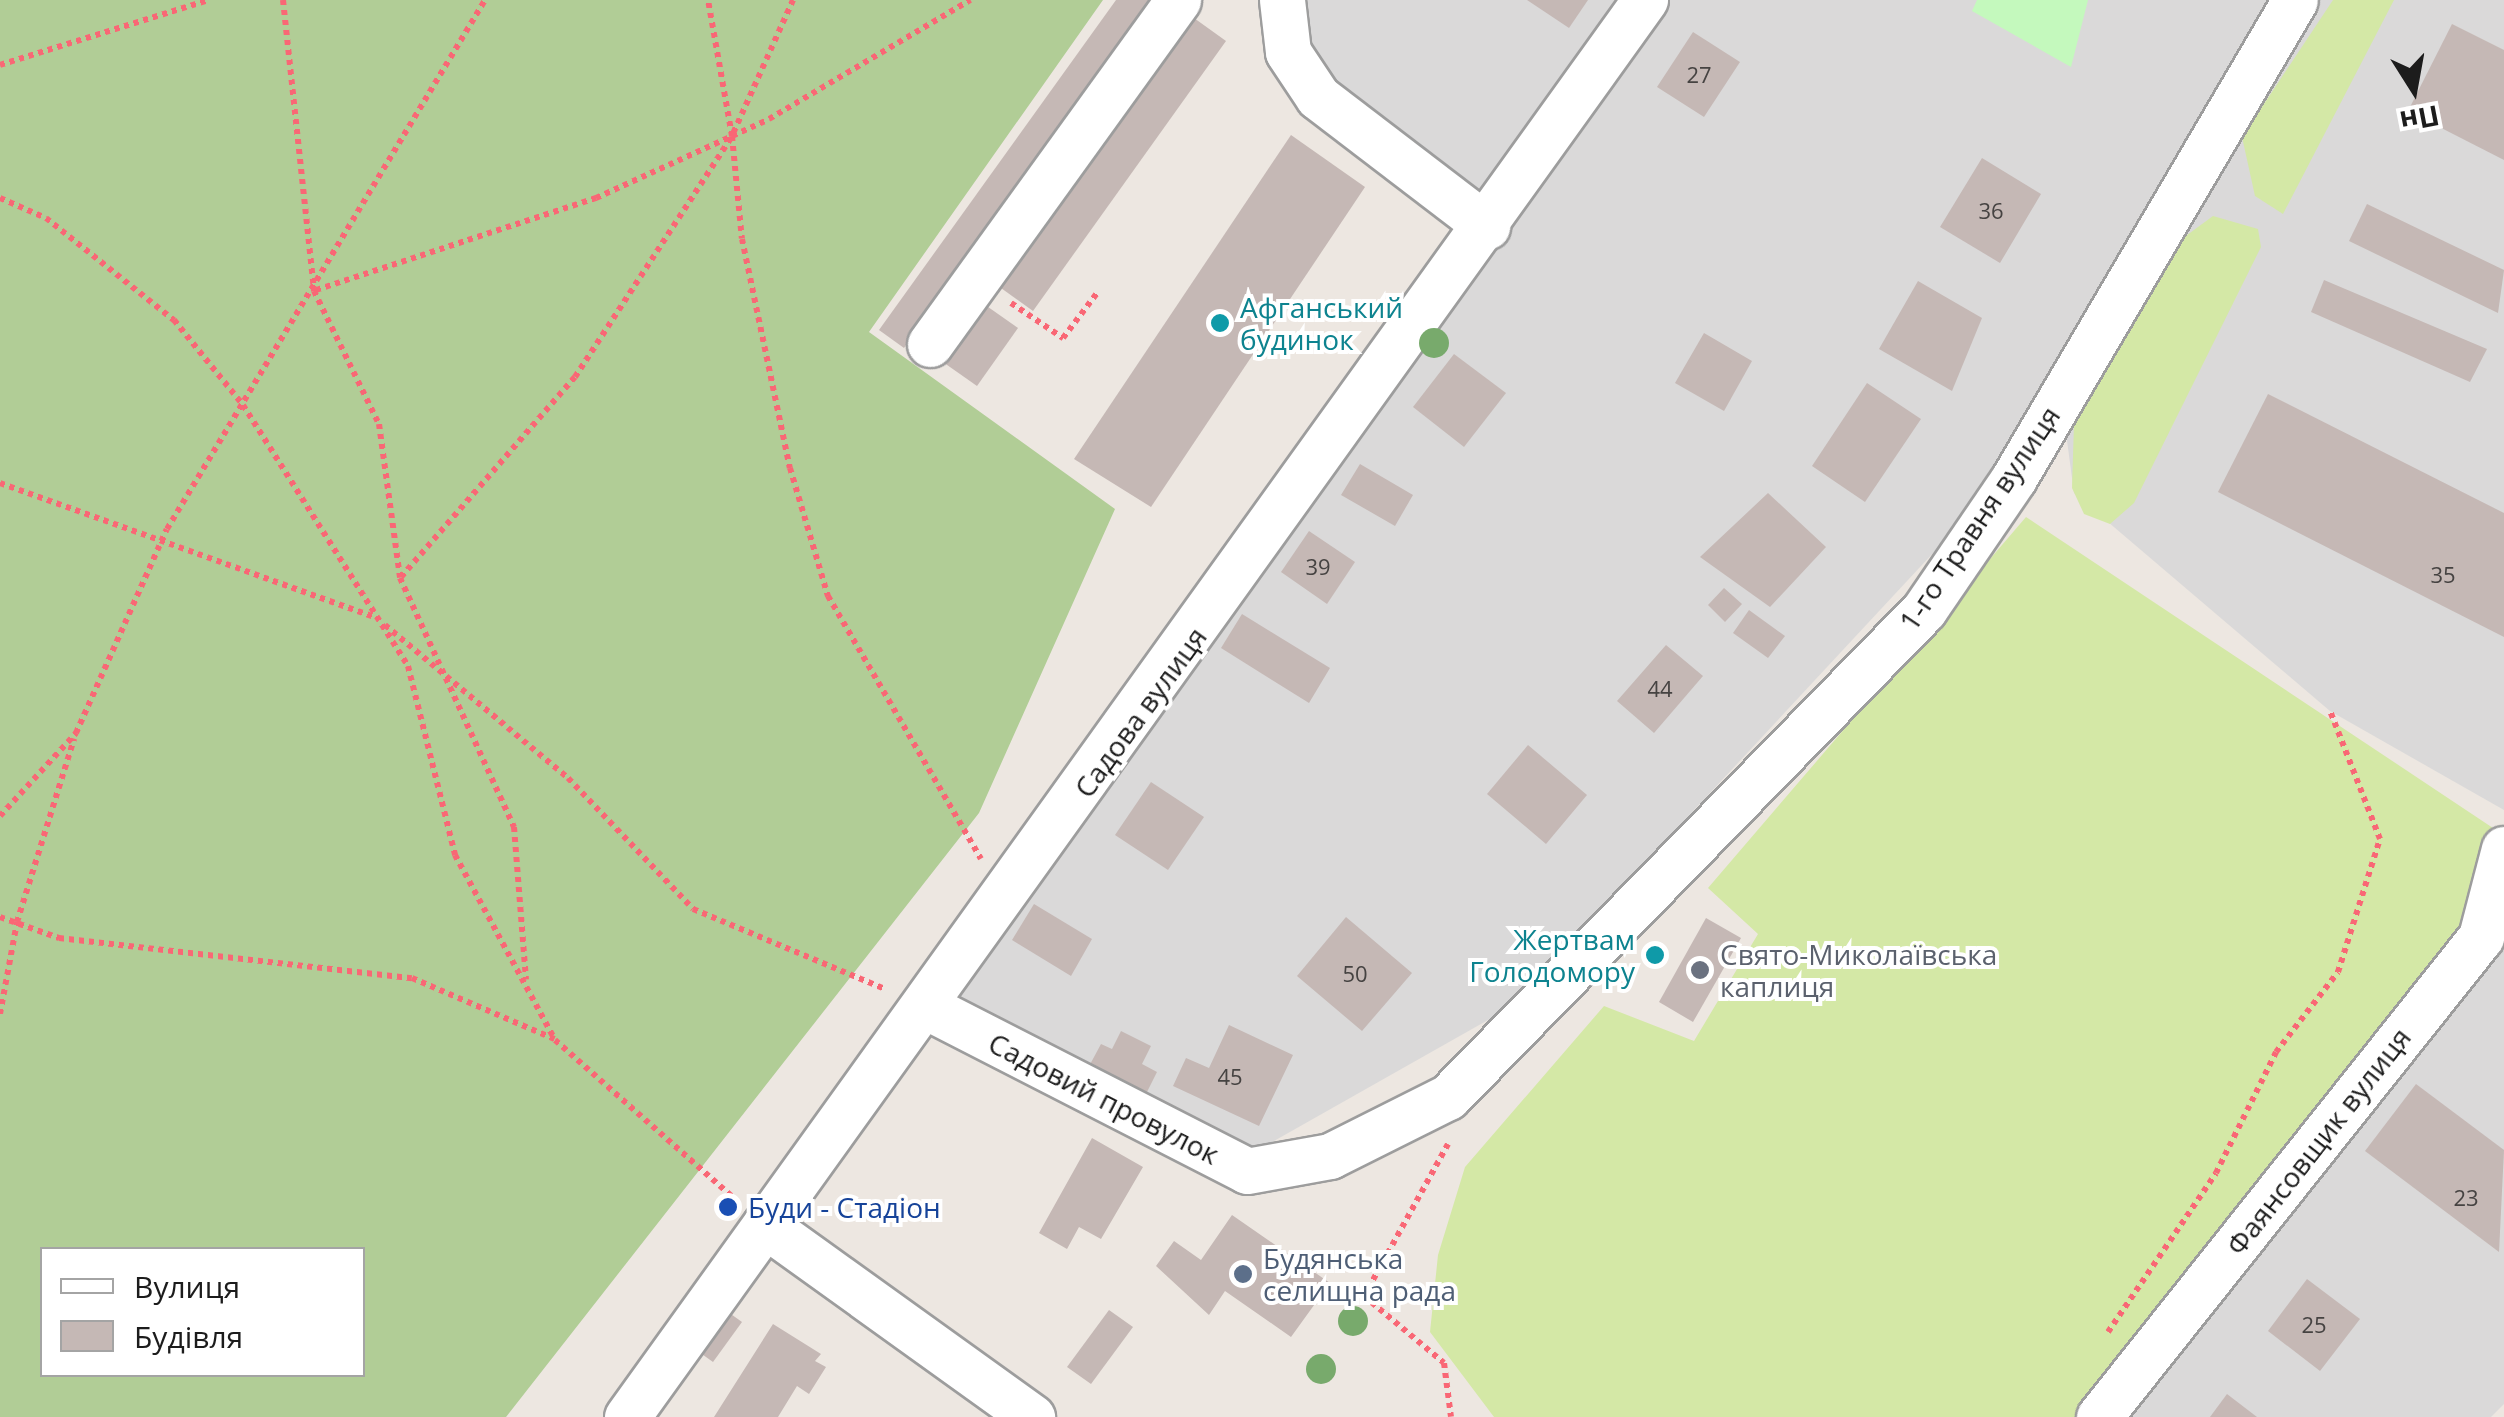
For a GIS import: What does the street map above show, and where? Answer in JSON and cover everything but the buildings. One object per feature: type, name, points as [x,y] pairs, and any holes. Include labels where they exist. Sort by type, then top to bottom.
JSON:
[{"type":"street","points":[[930,344],[1178,0]]},
{"type":"street","points":[[1282,0],[1288,52],[1318,97],[1487,226]]},
{"type":"street","name":"Садова вулиця","points":[[628,1417],[765,1225],[929,1008],[1645,0]]},
{"type":"street","name":"1-го Травня вулиця","points":[[1453,1110],[1924,610],[2014,478],[2295,0]]},
{"type":"street","name":"Фаянсовщик вулиця","points":[[2099,1417],[2481,937],[2504,849]]},
{"type":"street","name":"Садовий провулок","points":[[929,1008],[1247,1171],[1330,1156],[1453,1110]]},
{"type":"street","points":[[765,1225],[1032,1417]]},
{"type":"path","points":[[0,65],[210,0]]},
{"type":"path","points":[[283,0],[314,291],[379,424],[400,578],[514,827],[526,986]]},
{"type":"path","points":[[0,1014],[17,922],[76,733],[165,536],[485,0]]},
{"type":"path","points":[[708,0],[732,136],[746,258],[828,596],[952,822],[1010,895]]},
{"type":"path","points":[[400,578],[575,377],[732,136],[793,0]]},
{"type":"path","points":[[314,291],[596,198],[732,136],[970,0]]},
{"type":"path","points":[[0,198],[46,218],[174,320],[244,405],[408,666],[455,855],[555,1040]]},
{"type":"path","points":[[976,280],[1063,338],[1097,292]]},
{"type":"path","points":[[0,483],[165,536],[378,618],[568,778],[693,909],[929,1008]]},
{"type":"path","points":[[2095,1351],[2216,1173],[2276,1052],[2338,972],[2380,839],[2330,711]]},
{"type":"path","points":[[0,816],[76,733]]},
{"type":"path","points":[[0,917],[60,938],[412,978],[555,1040],[765,1225]]},
{"type":"path","points":[[1451,1417],[1444,1363],[1364,1296],[1453,1110]]},
{"type":"shaded area","points":[[1306,0],[1629,0],[1486,198],[1307,69]]},
{"type":"shaded area","points":[[1657,0],[2270,0],[1974,509],[1511,1007],[1249,1155],[947,1004]]},
{"type":"shaded area","points":[[2317,0],[2504,0],[2504,810],[2330,711],[2074,493],[2066,433]]},
{"type":"shaded area","points":[[2504,870],[2504,1404],[2491,1417],[2119,1417]]},
{"type":"green space","points":[[0,0],[1103,0],[869,332],[1115,509],[979,813],[506,1417],[0,1417]]},
{"type":"green space","points":[[1977,0],[2088,0],[2071,67],[1972,11]]},
{"type":"green space","points":[[2333,0],[2394,0],[2283,214],[2255,196],[2242,137]]},
{"type":"green space","points":[[2213,216],[2258,229],[2261,247],[2134,503],[2110,524],[2084,514],[2072,488],[2074,423],[2183,238]]},
{"type":"green space","points":[[2026,517],[2499,832],[2479,939],[2092,1417],[1494,1417],[1430,1332],[1438,1255],[1465,1167],[1604,1006],[1694,1041],[1758,934],[1708,888]]},
{"type":"place","name":"Афганський будинок","points":[[1220,323]]},
{"type":"place","name":"Жертвам Голодомору","points":[[1655,955]]},
{"type":"place","name":"Свято-Миколаївська каплиця","points":[[1700,970]]},
{"type":"place","name":"Буди - Стадіон","points":[[728,1207]]},
{"type":"place","name":"Будянська селищна рада","points":[[1243,1274]]}]
